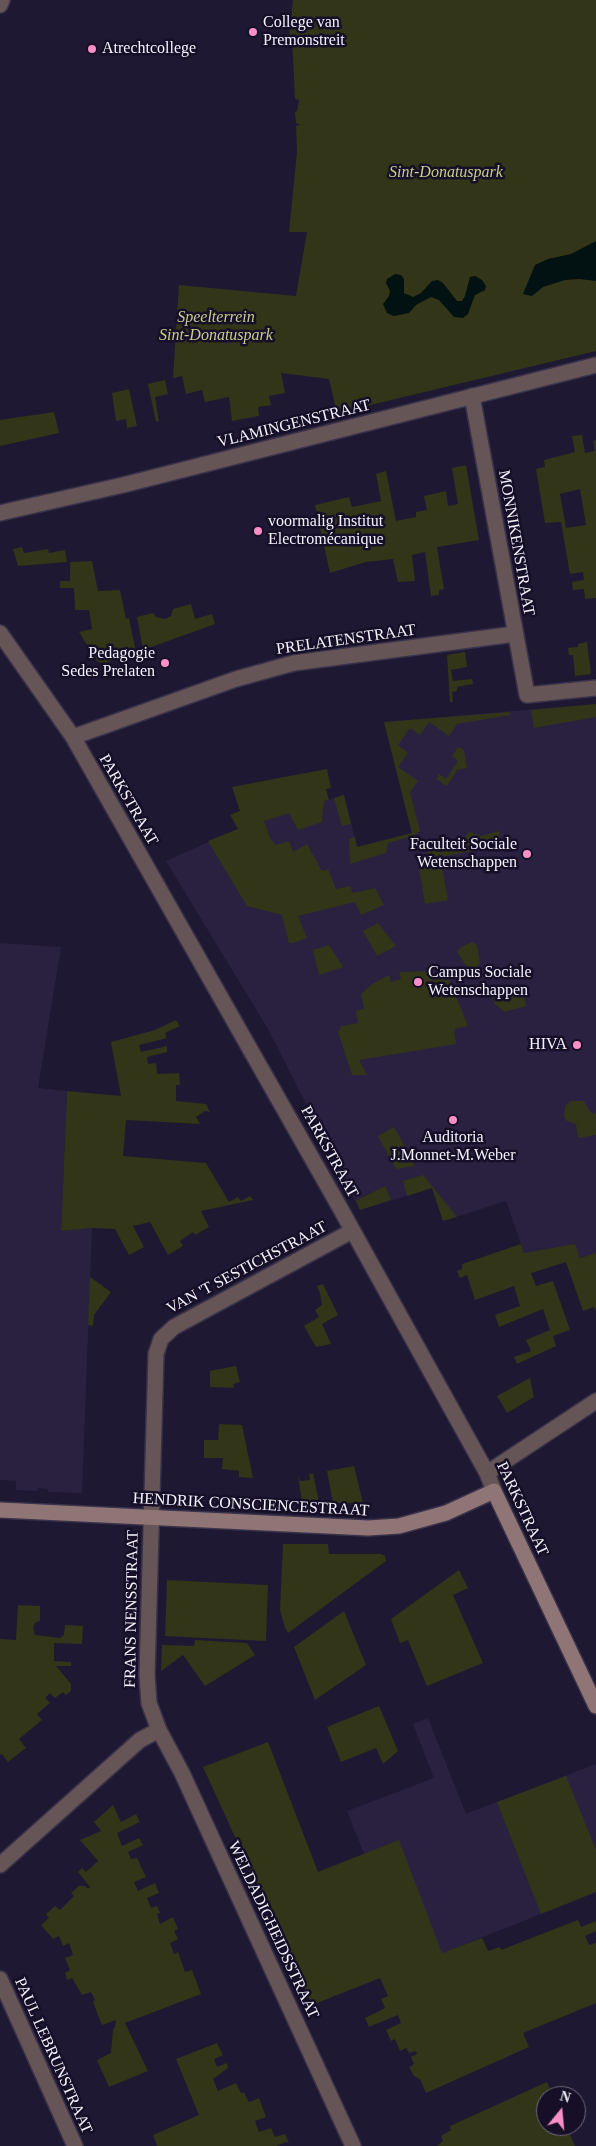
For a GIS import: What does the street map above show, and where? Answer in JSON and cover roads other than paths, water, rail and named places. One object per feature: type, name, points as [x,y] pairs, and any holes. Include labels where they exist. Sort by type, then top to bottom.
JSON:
[{"type":"street","points":[[0,5],[2,0]]},
{"type":"street","name":"VLAMINGENSTRAAT","points":[[0,513],[132,483],[596,365]]},
{"type":"street","name":"MONNIKENSTRAAT","points":[[472,396],[527,696],[596,688]]},
{"type":"street","name":"PARKSTRAAT","points":[[0,633],[73,737],[487,1473],[596,1706]]},
{"type":"street","name":"PRELATENSTRAAT","points":[[73,737],[236,679],[294,663],[515,634]]},
{"type":"street","name":"VAN 'T SESTICHSTRAAT","points":[[152,1518],[156,1354],[161,1339],[174,1327],[352,1231]]},
{"type":"street","points":[[487,1473],[596,1401]]},
{"type":"street","name":"HENDRIK CONSCIENCESTRAAT","points":[[0,1510],[368,1528],[399,1526],[446,1513],[494,1491]]},
{"type":"street","name":"FRANS NENSSTRAAT","points":[[152,1518],[147,1690],[149,1703],[158,1730]]},
{"type":"street","points":[[0,1865],[140,1740],[158,1730]]},
{"type":"street","name":"WELDADIGHEIDSSTRAAT","points":[[158,1730],[182,1773],[353,2146]]},
{"type":"street","name":"PAUL LEBRUNSTRAAT","points":[[0,1979],[75,2146]]},
{"type":"place","name":"College van Premonstreit","points":[[253,32]]},
{"type":"place","name":"Atrechtcollege","points":[[92,49]]},
{"type":"place","name":"voormalig Institut Electromécanique","points":[[258,531]]},
{"type":"place","name":"Pedagogie Sedes Prelaten","points":[[165,663]]},
{"type":"place","name":"Faculteit Sociale Wetenschappen","points":[[527,854]]},
{"type":"place","name":"Campus Sociale Wetenschappen","points":[[418,982]]},
{"type":"place","name":"HIVA","points":[[577,1045]]},
{"type":"place","name":"Auditoria J.Monnet-M.Weber","points":[[453,1120]]},
{"type":"park label","name":"Sint-Donatuspark","points":[[446,173]]},
{"type":"park label","name":"Speelterrein Sint-Donatuspark","points":[[216,327]]}]
